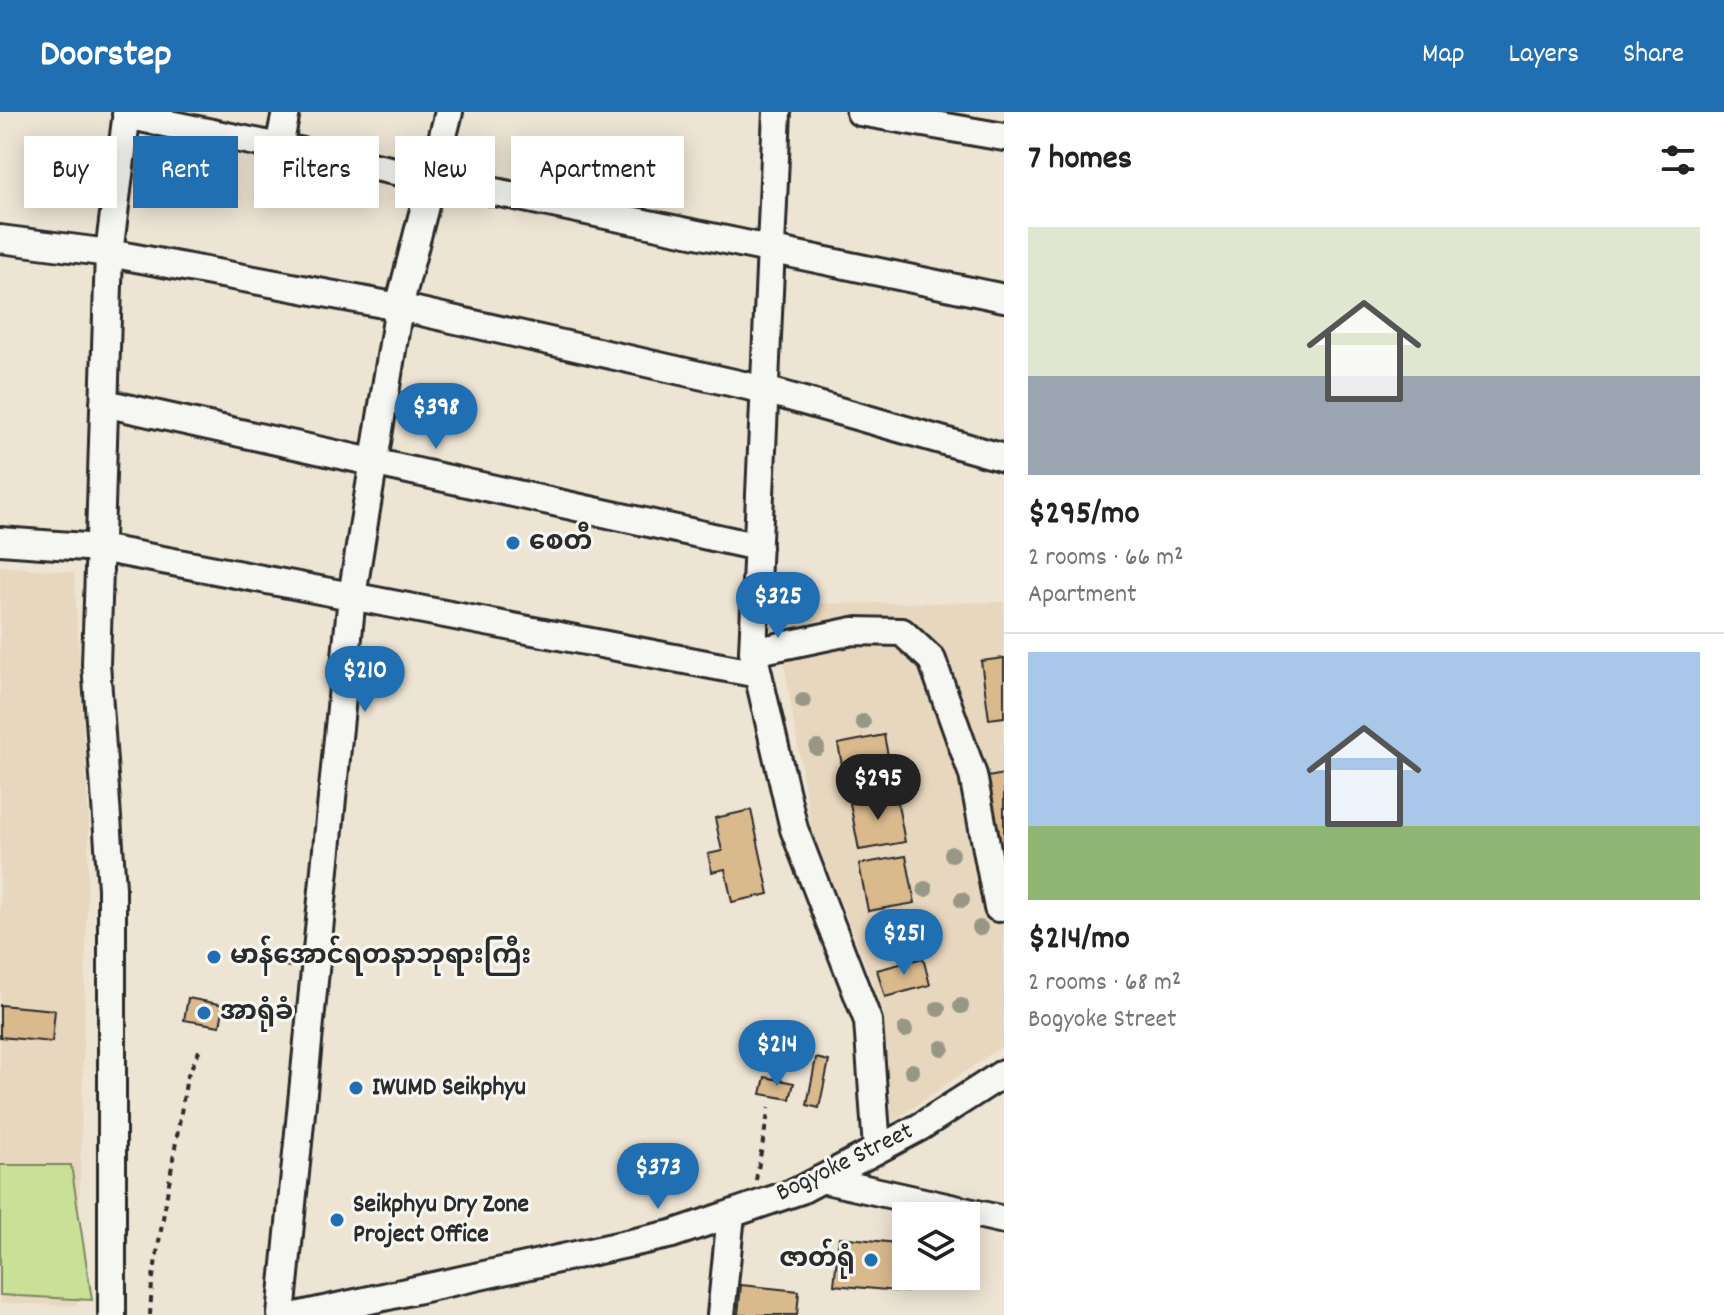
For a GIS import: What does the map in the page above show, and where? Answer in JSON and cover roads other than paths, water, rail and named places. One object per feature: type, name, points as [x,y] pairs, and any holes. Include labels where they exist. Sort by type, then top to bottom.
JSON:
[{"type":"street","points":[[281,136],[286,112]]},
{"type":"street","points":[[443,136],[449,112]]},
{"type":"street","points":[[777,112],[755,663],[794,829],[868,1021],[877,1149]]},
{"type":"street","points":[[860,112],[1004,137]]},
{"type":"street","points":[[112,1315],[112,888],[96,664],[109,253],[127,114],[254,142]]},
{"type":"street","points":[[495,192],[1004,298]]},
{"type":"street","points":[[281,1315],[352,596],[399,307],[424,208]]},
{"type":"street","points":[[0,239],[109,253],[399,307],[765,390],[1004,458]]},
{"type":"street","points":[[104,403],[758,547]]},
{"type":"street","points":[[0,541],[100,548],[352,596],[755,663],[853,631],[902,632],[932,660],[973,775],[998,908],[1004,907]]},
{"type":"street","name":"Bogyoke Street","points":[[301,1315],[672,1234],[801,1190],[920,1127],[1004,1073]]},
{"type":"street","points":[[821,1179],[1004,1220]]},
{"type":"street","points":[[721,1315],[741,1210]]},
{"type":"place","name":"စေတီ","points":[[513,543]]},
{"type":"place","name":"မာန်အောင်ရတနာဘုရားကြီး","points":[[214,957]]},
{"type":"place","name":"အာရုံခံ","points":[[204,1013]]},
{"type":"place","name":"IWUMD Seikphyu","points":[[356,1088]]},
{"type":"place","name":"Seikphyu Dry Zone Project Office","points":[[337,1220]]},
{"type":"place","name":"ဇာတ်ရုံ","points":[[871,1260]]}]
